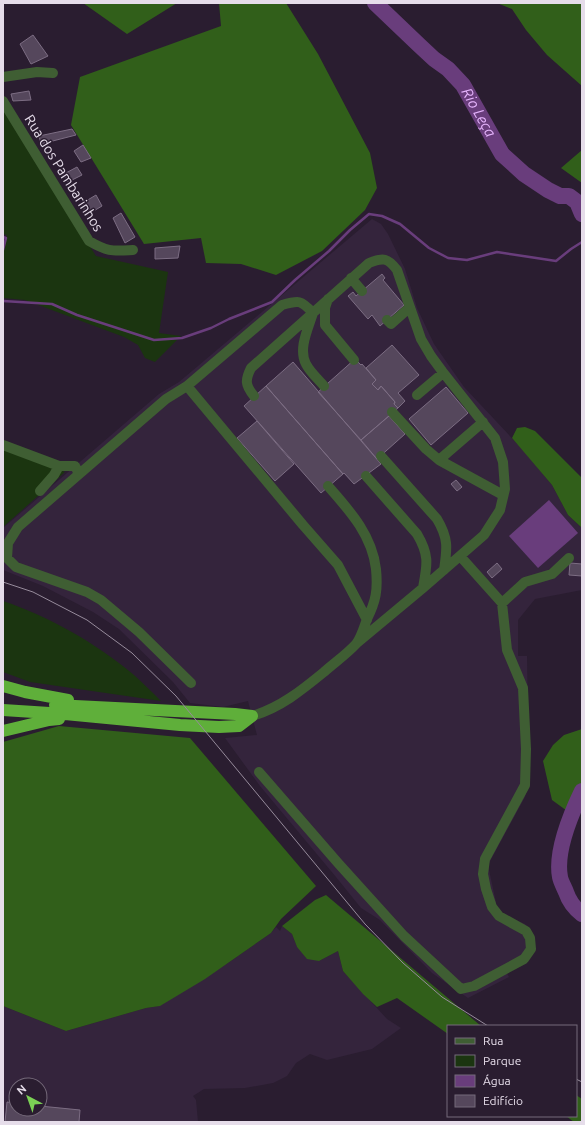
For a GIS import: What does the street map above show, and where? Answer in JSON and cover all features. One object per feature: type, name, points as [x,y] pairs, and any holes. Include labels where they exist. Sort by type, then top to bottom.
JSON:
[{"type":"highway","points":[[3,686],[25,692],[80,701],[96,712]]},
{"type":"highway","points":[[3,702],[96,712],[180,725],[218,727],[239,726],[252,716]]},
{"type":"highway","points":[[3,710],[96,712],[166,710],[252,716]]},
{"type":"highway","points":[[3,731],[49,720],[96,712]]},
{"type":"street","points":[[3,77],[37,72],[53,73]]},
{"type":"street","name":"Rua dos Pambarinhos","points":[[3,102],[89,242],[110,251],[133,250]]},
{"type":"street","points":[[252,716],[276,707],[301,691],[484,535],[500,510],[505,488],[504,462],[495,438],[431,356],[421,339],[397,270],[392,263],[384,259],[377,259],[370,263],[351,278],[251,368],[246,382],[248,388],[254,396]]},
{"type":"street","points":[[351,278],[362,291]]},
{"type":"street","points":[[328,298],[325,308],[324,325],[354,360]]},
{"type":"street","points":[[191,683],[139,632],[101,600],[87,592],[16,567],[7,558],[8,543],[18,527],[77,470],[166,399],[187,386],[282,305],[295,301],[304,304],[313,313]]},
{"type":"street","points":[[387,320],[391,324],[409,308]]},
{"type":"street","points":[[313,313],[306,333],[302,354],[306,366],[324,386]]},
{"type":"street","points":[[417,395],[443,373]]},
{"type":"street","points":[[187,386],[338,565],[367,620]]},
{"type":"street","points":[[392,412],[426,449],[439,460],[503,495]]},
{"type":"street","points":[[439,460],[483,422]]},
{"type":"street","points":[[3,445],[59,466],[77,470]]},
{"type":"street","points":[[381,456],[437,520],[443,530],[447,547],[444,570]]},
{"type":"street","points":[[40,491],[54,475],[59,466]]},
{"type":"street","points":[[366,476],[418,534],[423,543],[427,561],[423,588]]},
{"type":"street","points":[[328,486],[350,511],[362,528],[374,556],[377,584],[376,598],[357,643]]},
{"type":"street","points":[[259,772],[404,936],[461,989],[474,986],[524,959],[531,949],[530,938],[526,931],[499,916],[492,907],[483,874],[485,858],[525,785],[523,688],[507,650],[502,603],[460,556]]},
{"type":"street","points":[[502,603],[525,582],[552,574],[569,558]]},
{"type":"shaded area","points":[[372,219],[381,224],[388,234],[405,269],[417,308],[434,344],[464,387],[523,450],[552,485],[568,515],[582,528],[582,590],[535,599],[518,620],[518,656],[527,656],[529,784],[525,797],[489,863],[489,870],[497,907],[502,914],[525,924],[532,932],[535,944],[506,972],[509,977],[468,998],[432,973],[380,920],[361,908],[260,786],[225,738],[257,735],[248,701],[223,707],[190,703],[173,682],[119,629],[93,612],[43,586],[3,570],[3,528],[159,394],[179,382]]},
{"type":"shaded area","points":[[282,926],[292,934],[297,947],[319,961],[338,951],[343,971],[387,1019],[401,1028],[372,1049],[327,1060],[310,1054],[296,1063],[287,1076],[273,1083],[245,1088],[204,1089],[193,1096],[196,1100],[198,1122],[3,1122],[3,1006],[66,1031],[146,1008],[159,1006],[228,963],[271,933],[276,927],[280,931]]},
{"type":"green space","points":[[83,3],[177,3],[127,34]]},
{"type":"green space","points":[[219,3],[286,3],[318,54],[370,153],[377,188],[365,210],[322,251],[276,275],[241,264],[206,263],[201,238],[144,244],[71,125],[80,77],[221,26]]},
{"type":"green space","points":[[497,3],[582,3],[582,86],[547,55],[526,30],[512,9]]},
{"type":"green space","points":[[3,110],[96,256],[168,272],[159,333],[181,336],[155,362],[145,358],[138,345],[124,337],[25,300],[3,298],[3,247],[7,235],[3,234]]},
{"type":"green space","points":[[582,150],[582,183],[561,168]]},
{"type":"green space","points":[[525,427],[535,431],[582,478],[582,528],[568,515],[552,485],[512,438],[517,428]]},
{"type":"green space","points":[[3,450],[65,472],[3,527]]},
{"type":"green space","points":[[3,601],[21,607],[55,623],[104,652],[134,675],[161,701],[30,682],[3,672]]},
{"type":"green space","points":[[59,726],[190,738],[316,886],[281,919],[271,933],[205,979],[160,1006],[146,1008],[66,1031],[3,1006],[3,742]]},
{"type":"green space","points":[[582,729],[582,805],[574,816],[552,800],[543,761],[553,745],[564,735]]},
{"type":"green space","points":[[326,895],[480,1025],[447,1025],[447,1033],[397,998],[377,1007],[363,994],[343,971],[338,951],[319,961],[307,959],[297,947],[292,934],[282,926],[315,900]]},
{"type":"green space","points":[[577,1096],[582,1099],[582,1122],[574,1122],[567,1117],[577,1117]]},
{"type":"water","points":[[549,500],[578,533],[538,568],[509,536]]},
{"type":"building","points":[[33,35],[48,56],[31,64],[20,44]]},
{"type":"building","points":[[29,91],[31,100],[13,101],[11,94]]},
{"type":"building","points":[[72,129],[76,135],[41,144],[39,136]]},
{"type":"building","points":[[83,145],[91,158],[81,162],[74,151]]},
{"type":"building","points":[[77,167],[82,175],[68,182],[64,174]]},
{"type":"building","points":[[96,195],[102,206],[87,215],[81,204]]},
{"type":"building","points":[[121,213],[135,237],[125,243],[113,218]]},
{"type":"building","points":[[180,246],[178,258],[155,259],[155,248]]},
{"type":"building","points":[[382,274],[385,278],[383,280],[404,305],[380,326],[372,315],[368,319],[348,296],[353,292],[356,296]]},
{"type":"building","points":[[392,345],[419,375],[398,393],[405,401],[398,408],[394,404],[395,402],[381,386],[378,390],[372,384],[376,380],[366,368]]},
{"type":"building","points":[[355,359],[361,365],[362,364],[376,380],[372,384],[378,390],[381,386],[395,402],[394,404],[398,408],[361,440],[318,392]]},
{"type":"building","points":[[293,362],[381,464],[354,484],[344,473],[343,474],[266,386]]},
{"type":"building","points":[[266,386],[343,474],[321,493],[244,406]]},
{"type":"building","points":[[446,387],[468,413],[431,445],[409,419]]},
{"type":"building","points":[[389,416],[405,434],[377,459],[361,440]]},
{"type":"building","points":[[257,421],[294,464],[275,481],[237,438]]},
{"type":"building","points":[[456,480],[462,487],[457,491],[451,484]]},
{"type":"building","points":[[497,563],[502,569],[492,578],[487,572]]},
{"type":"building","points":[[570,563],[582,564],[582,576],[569,575]]},
{"type":"building","points":[[7,1102],[8,1117],[48,1117],[48,1107],[80,1110],[79,1122],[5,1122]]},
{"type":"waterway","name":"Rio Leça","points":[[375,3],[434,59],[448,69],[463,85],[502,154],[524,174],[548,190],[560,196],[569,196],[577,202],[582,214]]},
{"type":"waterway","points":[[3,301],[52,304],[77,315],[154,340],[182,338],[211,328],[229,319],[272,302],[369,214],[382,216],[400,224],[429,248],[448,258],[467,260],[497,252],[556,261],[582,242]]},
{"type":"waterway","points":[[3,237],[6,238],[3,250]]},
{"type":"waterway","name":"Rio Leça","points":[[582,791],[573,810],[565,833],[559,867],[560,879],[569,898],[574,907],[582,914]]},
{"type":"tram line","points":[[3,582],[33,592],[87,620],[132,653],[176,696],[365,924],[403,963],[442,997],[486,1025]]},
{"type":"tram line","points":[[577,1080],[582,1082]]}]
